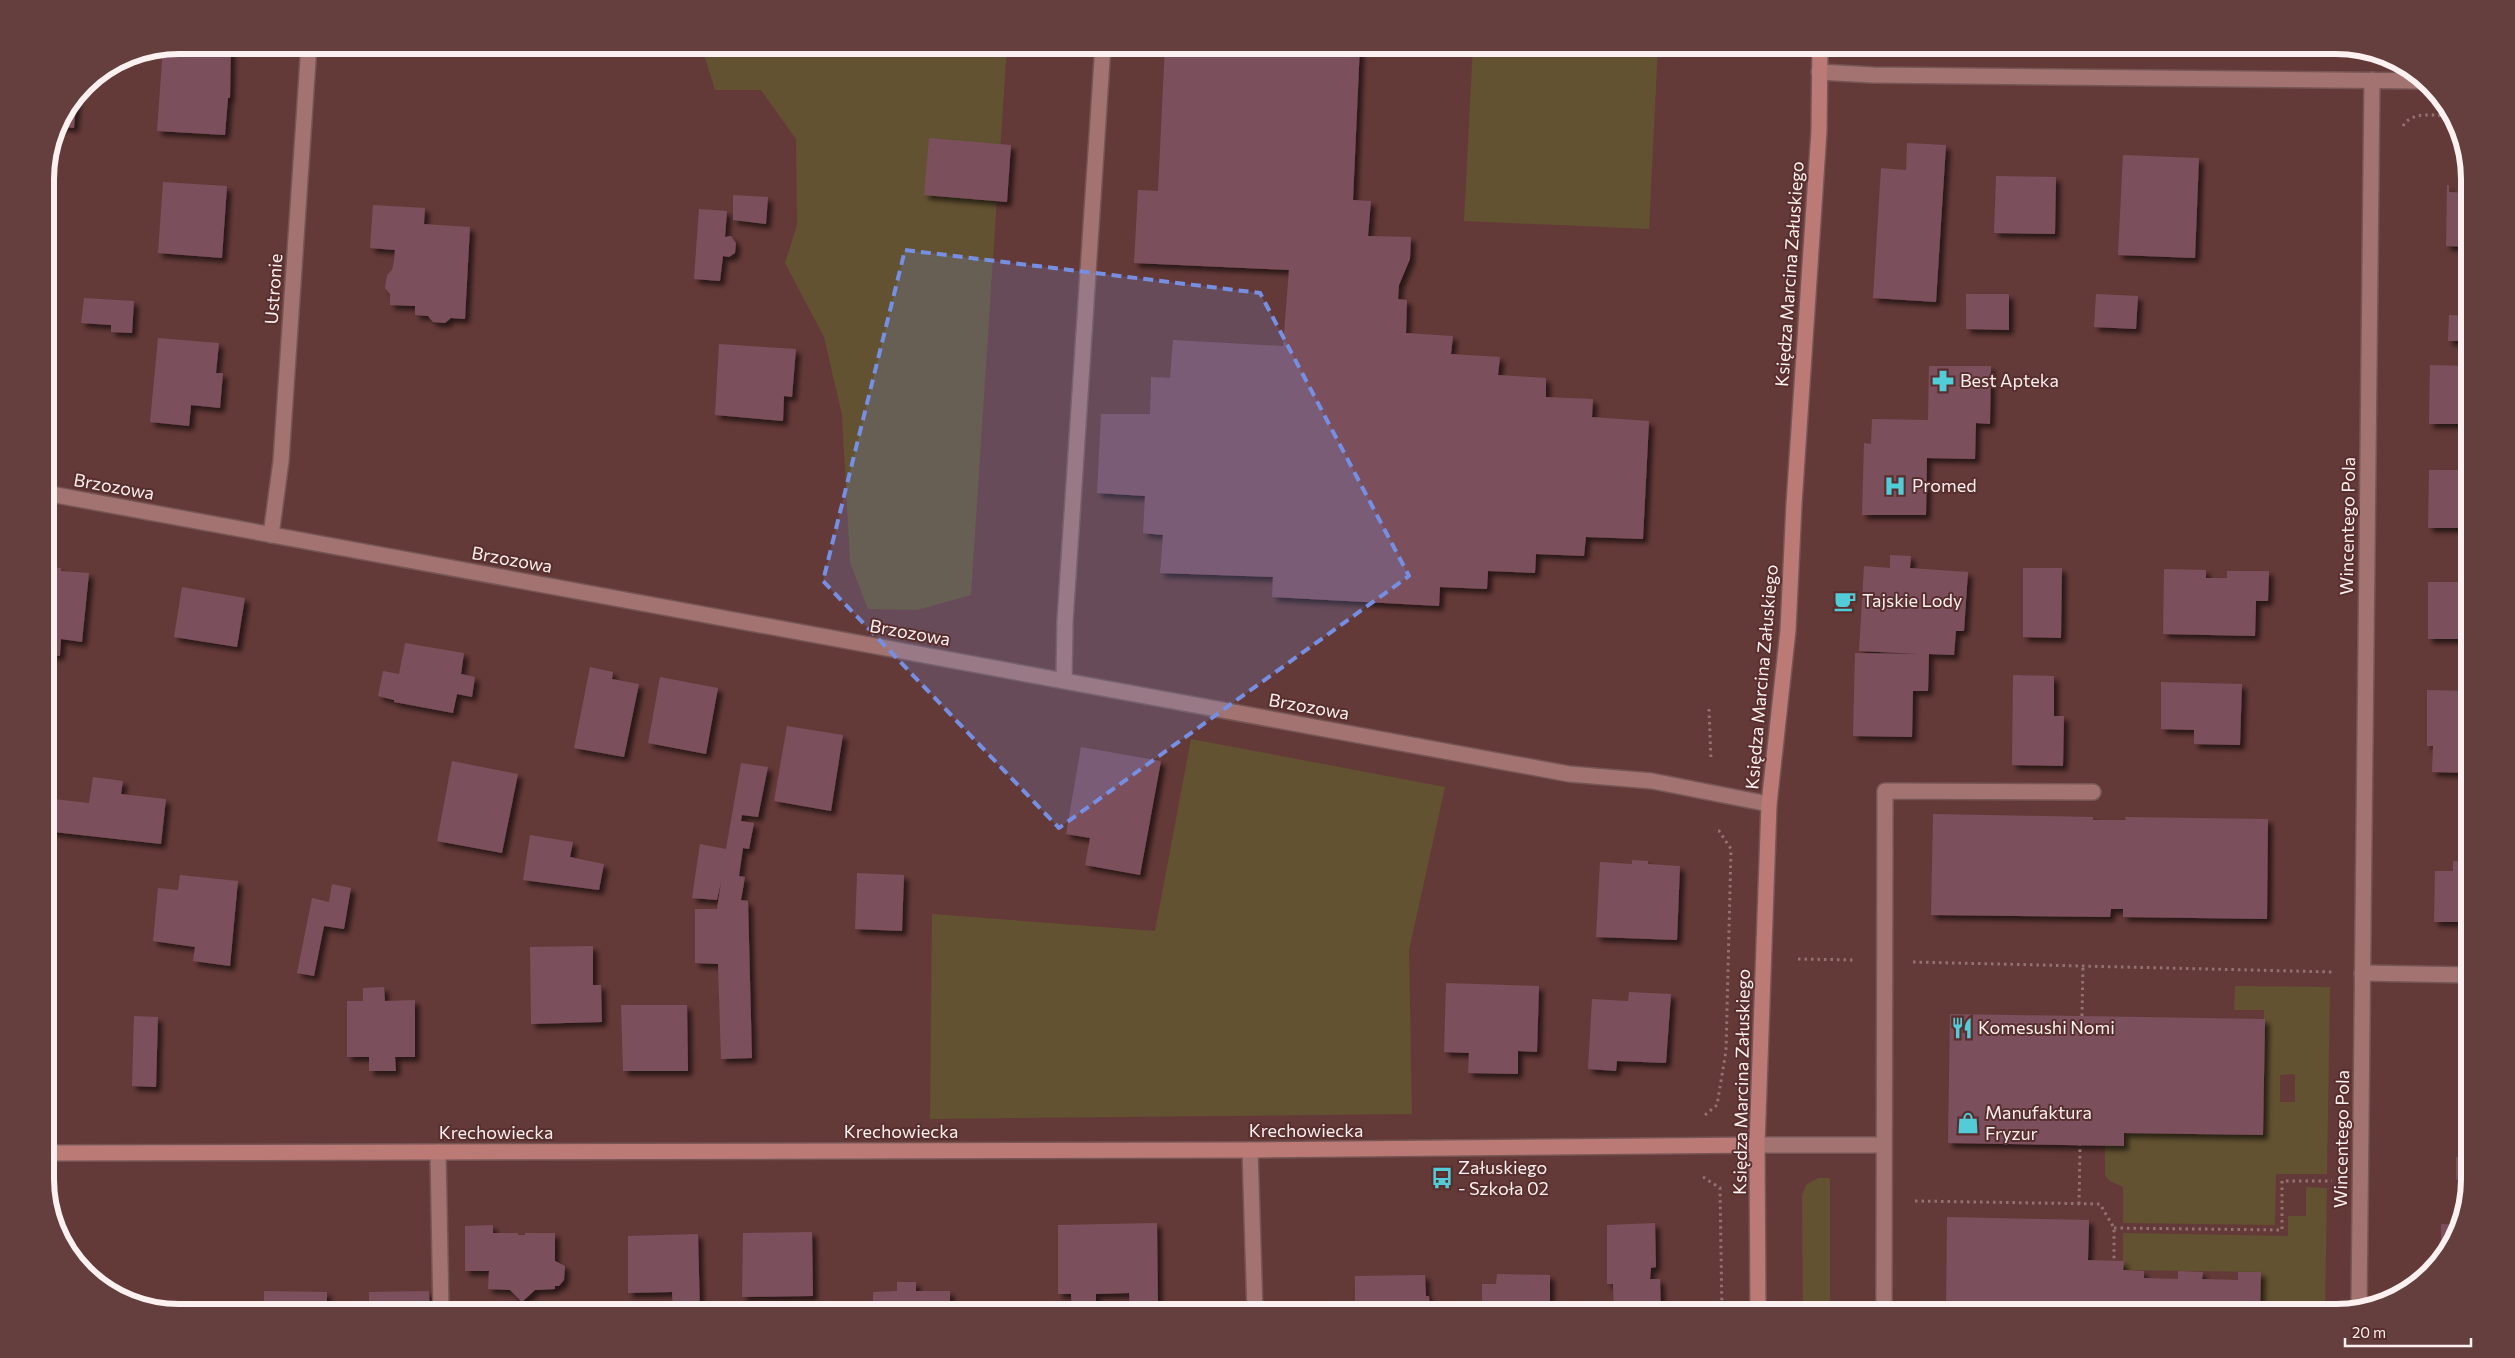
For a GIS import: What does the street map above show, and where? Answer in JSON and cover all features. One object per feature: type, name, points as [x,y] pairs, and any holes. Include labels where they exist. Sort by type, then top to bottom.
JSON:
[{"type":"street","name":"Ustronie","points":[[271,535],[281,462],[308,54]]},
{"type":"street","points":[[1064,680],[1066,611],[1102,54]]},
{"type":"street","name":"Księdza Marcina Załuskiego","points":[[1758,1304],[1757,1145],[1769,804],[1788,630],[1794,504],[1818,130],[1820,54]]},
{"type":"street","points":[[1819,72],[1873,75],[2414,81]]},
{"type":"street","name":"Wincentego Pola","points":[[2359,1302],[2372,80]]},
{"type":"street","name":"Brzozowa","points":[[54,495],[1569,774],[1652,781],[1769,804]]},
{"type":"street","points":[[1884,1304],[1885,791],[2093,792]]},
{"type":"street","points":[[2362,973],[2461,975]]},
{"type":"street","points":[[1757,1145],[1884,1145]]},
{"type":"street","name":"Krechowiecka","points":[[54,1154],[1250,1150],[1757,1145]]},
{"type":"street","points":[[1250,1150],[1254,1304]]},
{"type":"street","points":[[438,1152],[441,1304]]},
{"type":"path","points":[[2402,129],[2408,119],[2415,116],[2444,116]]},
{"type":"path","points":[[1709,709],[1712,770]]},
{"type":"path","points":[[1696,1117],[1705,1115],[1717,1106],[1726,1050],[1731,849],[1719,831],[1714,830]]},
{"type":"path","points":[[1798,959],[2362,973]]},
{"type":"path","points":[[2082,966],[2082,1016]]},
{"type":"path","points":[[2079,1204],[2080,1145]]},
{"type":"path","points":[[1697,1176],[1706,1178],[1720,1188],[1722,1304]]},
{"type":"path","points":[[2114,1228],[2282,1230],[2282,1181],[2361,1182]]},
{"type":"path","points":[[1884,1201],[2100,1204],[2114,1228],[2114,1261]]},
{"type":"highlighted area","points":[[905,250],[1260,293],[1409,576],[1059,828],[823,581]]},
{"type":"shaded area","points":[[704,54],[1006,54],[971,595],[917,610],[868,609],[850,563],[842,415],[824,337],[785,263],[797,225],[796,139],[761,90],[715,90]]},
{"type":"shaded area","points":[[1473,54],[1658,54],[1649,229],[1464,221]]},
{"type":"shaded area","points":[[1191,739],[1445,787],[1409,950],[1412,1114],[930,1119],[932,914],[1155,931]]},
{"type":"shaded area","points":[[2235,986],[2330,987],[2327,1174],[2276,1174],[2275,1225],[2123,1223],[2123,1187],[2110,1181],[2105,1175],[2105,1146],[2124,1133],[2263,1135],[2264,1010],[2234,1010]],"holes":[[[2280,1075],[2295,1075],[2295,1102],[2280,1102]]]},
{"type":"shaded area","points":[[1818,1178],[1830,1178],[1830,1304],[1803,1304],[1802,1196],[1806,1185]]},
{"type":"shaded area","points":[[2306,1187],[2327,1188],[2325,1304],[2260,1304],[2261,1272],[2123,1270],[2123,1233],[2288,1236],[2288,1216],[2306,1216]]},
{"type":"building","points":[[231,54],[230,98],[228,98],[225,135],[157,131],[162,55]]},
{"type":"building","points":[[1165,54],[1360,54],[1353,200],[1371,201],[1368,236],[1411,237],[1410,259],[1399,285],[1398,299],[1407,300],[1406,333],[1453,336],[1451,354],[1500,357],[1498,375],[1546,378],[1546,397],[1593,399],[1592,417],[1649,421],[1643,539],[1586,537],[1584,556],[1536,554],[1535,573],[1488,571],[1487,589],[1440,587],[1439,606],[1272,597],[1273,577],[1160,573],[1163,535],[1143,533],[1145,496],[1097,493],[1101,414],[1150,414],[1151,377],[1170,378],[1173,340],[1283,346],[1289,270],[1134,263],[1138,190],[1158,191]]},
{"type":"building","points":[[76,109],[74,128],[65,127]]},
{"type":"building","points":[[929,138],[1011,145],[1007,202],[924,195]]},
{"type":"building","points":[[1907,143],[1946,145],[1936,302],[1873,298],[1881,168],[1906,170]]},
{"type":"building","points":[[2123,155],[2199,158],[2195,258],[2118,255]]},
{"type":"building","points":[[1996,176],[2056,177],[2055,234],[1994,233]]},
{"type":"building","points":[[163,182],[227,186],[222,258],[158,253]]},
{"type":"building","points":[[2447,185],[2449,185],[2449,192],[2461,193],[2461,247],[2446,246]]},
{"type":"building","points":[[733,195],[768,197],[766,224],[733,220]]},
{"type":"building","points":[[373,205],[425,208],[424,224],[470,227],[465,319],[451,318],[445,323],[433,322],[428,316],[415,315],[415,306],[390,305],[390,294],[385,288],[387,275],[392,270],[395,250],[370,248]]},
{"type":"building","points":[[699,209],[727,211],[725,237],[731,236],[736,243],[735,253],[729,257],[723,256],[720,281],[694,279]]},
{"type":"building","points":[[1966,294],[2009,294],[2009,330],[1966,329]]},
{"type":"building","points":[[2096,294],[2138,296],[2136,329],[2094,327]]},
{"type":"building","points":[[84,298],[134,301],[132,333],[111,332],[111,325],[81,323]]},
{"type":"building","points":[[2449,315],[2461,316],[2461,341],[2448,341]]},
{"type":"building","points":[[158,338],[219,343],[216,373],[223,373],[220,408],[191,405],[189,426],[150,422]]},
{"type":"building","points":[[719,344],[796,349],[792,397],[784,396],[783,421],[715,415]]},
{"type":"building","points":[[2430,365],[2461,366],[2461,424],[2429,424]]},
{"type":"building","points":[[1929,366],[1991,366],[1990,424],[1976,423],[1975,459],[1927,458],[1926,515],[1862,515],[1864,443],[1871,444],[1872,419],[1928,420]]},
{"type":"building","points":[[2429,470],[2461,470],[2461,528],[2428,528]]},
{"type":"building","points":[[1890,555],[1911,556],[1910,568],[1968,572],[1964,631],[1956,631],[1954,655],[1929,654],[1928,691],[1913,691],[1912,737],[1853,736],[1855,653],[1919,654],[1859,651],[1864,566],[1890,568]]},
{"type":"building","points":[[54,568],[61,568],[61,571],[89,573],[82,642],[61,639],[60,656],[54,655]]},
{"type":"building","points":[[2023,568],[2062,568],[2061,638],[2023,637]]},
{"type":"building","points":[[2164,569],[2206,570],[2206,578],[2227,578],[2227,571],[2269,571],[2268,601],[2256,601],[2255,636],[2163,634]]},
{"type":"building","points":[[2428,582],[2461,582],[2461,639],[2428,639]]},
{"type":"building","points":[[182,587],[245,598],[237,647],[174,637]]},
{"type":"building","points":[[405,643],[464,653],[461,674],[475,677],[472,697],[457,694],[453,713],[394,702],[394,700],[378,696],[383,671],[399,674]]},
{"type":"building","points":[[590,667],[613,672],[612,679],[639,684],[624,757],[574,748]]},
{"type":"building","points":[[2013,675],[2054,676],[2054,716],[2064,716],[2063,766],[2012,765]]},
{"type":"building","points":[[660,677],[718,688],[706,754],[648,743]]},
{"type":"building","points":[[2161,682],[2242,684],[2240,745],[2194,744],[2194,730],[2161,729]]},
{"type":"building","points":[[2427,690],[2461,691],[2461,773],[2432,772],[2433,746],[2427,746]]},
{"type":"building","points":[[787,726],[843,735],[831,811],[774,801]]},
{"type":"building","points":[[1081,747],[1161,761],[1140,875],[1085,865],[1090,838],[1066,834]]},
{"type":"building","points":[[452,761],[518,774],[502,853],[437,841]]},
{"type":"building","points":[[741,763],[768,767],[758,817],[742,815],[741,821],[754,823],[749,849],[743,848],[739,876],[745,877],[741,900],[748,901],[752,1058],[721,1059],[718,964],[695,963],[695,909],[717,909],[721,882],[717,900],[692,898],[700,844],[726,849]]},
{"type":"building","points":[[93,777],[123,781],[121,794],[166,799],[161,844],[54,832],[54,799],[89,803]]},
{"type":"building","points":[[1933,814],[2093,817],[2093,820],[2126,820],[2125,817],[2268,819],[2267,919],[2123,917],[2123,909],[2111,909],[2110,917],[1931,915]]},
{"type":"building","points":[[530,835],[573,842],[570,857],[604,864],[599,890],[523,880]]},
{"type":"building","points":[[1632,860],[1648,861],[1648,864],[1680,866],[1677,940],[1596,937],[1600,862],[1632,864]]},
{"type":"building","points":[[2453,861],[2461,861],[2461,922],[2434,922],[2435,871],[2453,871]]},
{"type":"building","points":[[857,873],[904,875],[902,931],[855,929]]},
{"type":"building","points":[[180,875],[238,881],[230,966],[193,961],[195,947],[153,941],[158,888],[178,890]]},
{"type":"building","points":[[332,884],[351,888],[344,929],[324,926],[314,976],[297,973],[312,898],[329,902]]},
{"type":"building","points":[[593,946],[593,985],[601,985],[602,1022],[531,1024],[530,947]]},
{"type":"building","points":[[1446,983],[1539,986],[1537,1052],[1518,1051],[1518,1074],[1468,1073],[1469,1053],[1444,1052]]},
{"type":"building","points":[[384,987],[385,1001],[415,1000],[415,1057],[395,1057],[396,1071],[369,1071],[369,1057],[347,1057],[347,1001],[363,1001],[363,988]]},
{"type":"building","points":[[1629,992],[1671,994],[1666,1063],[1617,1061],[1616,1071],[1588,1069],[1592,999],[1628,1001]]},
{"type":"building","points":[[621,1005],[687,1005],[688,1071],[623,1071]]},
{"type":"building","points":[[1950,1014],[2265,1019],[2263,1135],[2124,1133],[2124,1146],[1948,1143]]},
{"type":"building","points":[[134,1016],[158,1017],[156,1087],[132,1086]]},
{"type":"building","points":[[2456,1157],[2461,1157],[2461,1180],[2456,1180]]},
{"type":"building","points":[[1947,1217],[2089,1220],[2088,1260],[2124,1261],[2123,1270],[2144,1271],[2144,1278],[2178,1279],[2178,1271],[2203,1272],[2202,1279],[2238,1280],[2238,1272],[2261,1272],[2260,1304],[1946,1304]]},
{"type":"building","points":[[1157,1223],[1158,1304],[1130,1304],[1129,1293],[1096,1294],[1096,1304],[1072,1304],[1071,1294],[1058,1294],[1058,1225]]},
{"type":"building","points":[[1655,1223],[1656,1267],[1651,1268],[1650,1279],[1660,1279],[1661,1304],[1614,1304],[1613,1284],[1607,1284],[1607,1225]]},
{"type":"building","points":[[2441,1224],[2453,1225],[2448,1235],[2441,1247]]},
{"type":"building","points":[[493,1225],[493,1233],[518,1233],[518,1235],[525,1235],[525,1233],[555,1233],[555,1261],[565,1266],[564,1280],[559,1286],[555,1286],[555,1289],[535,1290],[522,1302],[510,1290],[488,1289],[489,1271],[465,1271],[465,1226]]},
{"type":"building","points":[[812,1232],[813,1296],[742,1297],[743,1233]]},
{"type":"building","points":[[698,1234],[700,1304],[673,1304],[672,1292],[628,1293],[628,1236]]},
{"type":"building","points":[[1497,1274],[1550,1275],[1550,1304],[1482,1304],[1482,1284],[1496,1284]]},
{"type":"building","points":[[1425,1275],[1426,1296],[1429,1296],[1429,1304],[1355,1304],[1355,1276]]},
{"type":"building","points":[[897,1282],[916,1282],[916,1291],[950,1291],[950,1304],[873,1304],[873,1292],[897,1291]]},
{"type":"building","points":[[264,1291],[327,1292],[327,1304],[264,1304]]},
{"type":"building","points":[[429,1291],[430,1304],[369,1304],[369,1292]]},
{"type":"place","name":"Best Apteka","points":[[1943,381]]},
{"type":"place","name":"Promed","points":[[1895,486]]},
{"type":"place","name":"Tajskie Lody","points":[[1845,601]]},
{"type":"place","name":"Komesushi Nomi","points":[[1962,1028]]},
{"type":"place","name":"Manufaktura Fryzur","points":[[1968,1123]]},
{"type":"place","name":"Załuskiego - Szkoła 02","points":[[1442,1178]]}]
